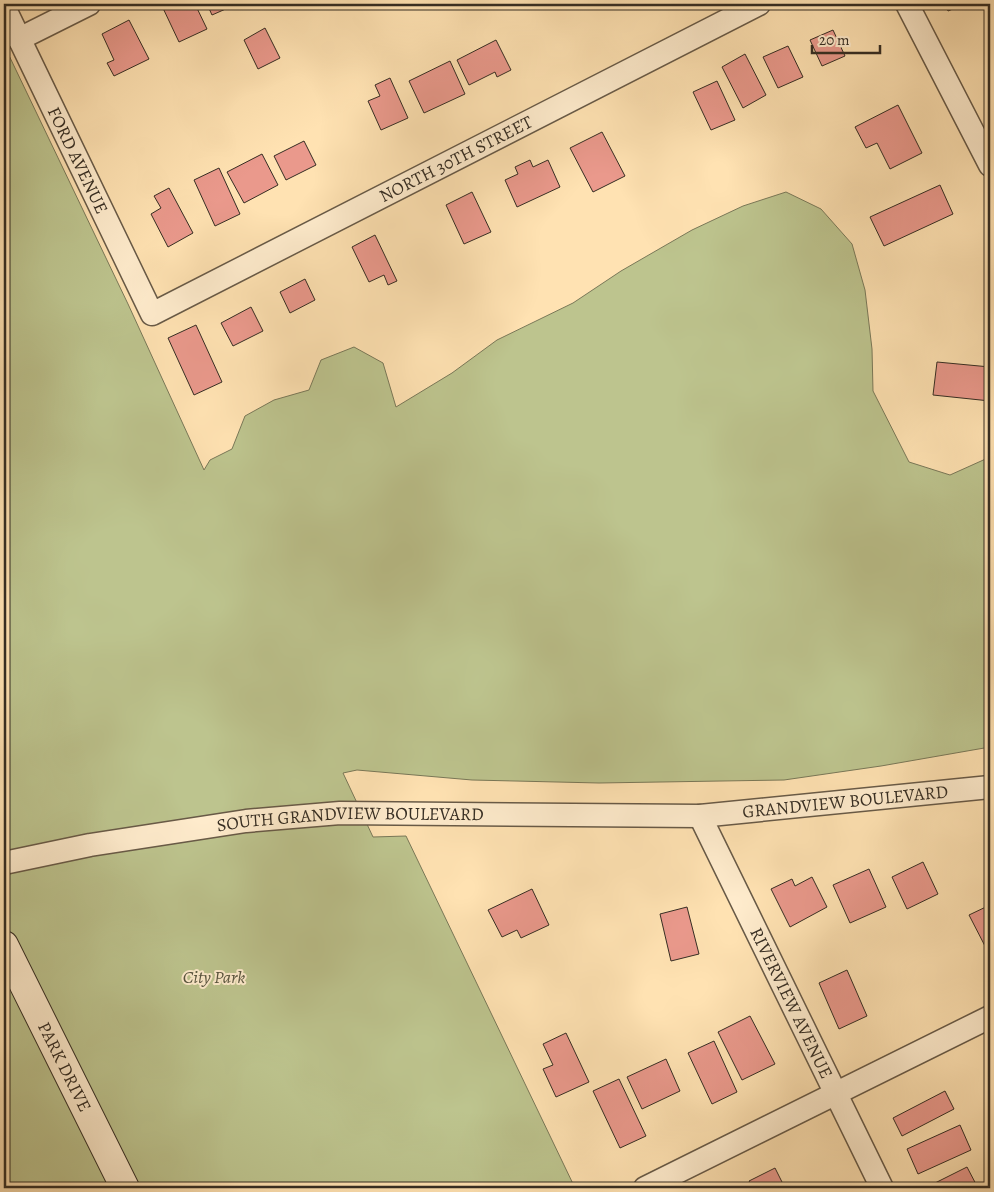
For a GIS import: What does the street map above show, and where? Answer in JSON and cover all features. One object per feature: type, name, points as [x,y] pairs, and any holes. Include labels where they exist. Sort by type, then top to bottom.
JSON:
[{"type":"main road","name":"PARK DRIVE","points":[[4,945],[124,1188]]},
{"type":"street","points":[[19,39],[89,4]]},
{"type":"street","name":"NORTH 30TH STREET","points":[[152,314],[759,4]]},
{"type":"street","points":[[907,4],[990,165]]},
{"type":"street","name":"FORD AVENUE","points":[[4,7],[152,314]]},
{"type":"street","name":"GRANDVIEW BOULEVARD","points":[[700,816],[990,787]]},
{"type":"street","name":"SOUTH GRANDVIEW BOULEVARD","points":[[4,863],[90,845],[246,821],[340,813],[700,816]]},
{"type":"street","name":"RIVERVIEW AVENUE","points":[[700,816],[882,1188]]},
{"type":"street","points":[[645,1188],[990,1017]]},
{"type":"green space","name":"City Park","points":[[4,45],[128,304],[204,470],[210,460],[232,449],[245,416],[274,400],[309,390],[321,360],[354,347],[383,363],[396,407],[452,373],[497,340],[573,303],[621,271],[692,230],[743,206],[786,192],[821,209],[852,244],[865,290],[872,349],[873,391],[909,462],[950,475],[990,457],[990,747],[881,766],[784,780],[599,783],[472,780],[357,770],[343,773],[373,837],[406,836],[575,1188],[4,1188]]},
{"type":"building","points":[[166,4],[195,4],[207,29],[179,42],[162,6]]},
{"type":"building","points":[[207,4],[237,4],[212,15]]},
{"type":"building","points":[[945,4],[965,4],[948,11]]},
{"type":"building","points":[[129,20],[149,59],[114,76],[107,63],[114,60],[102,34]]},
{"type":"building","points":[[265,28],[280,58],[258,69],[244,40]]},
{"type":"building","points":[[833,30],[845,56],[822,66],[810,40]]},
{"type":"building","points":[[496,40],[511,70],[497,77],[495,72],[469,85],[457,60]]},
{"type":"building","points":[[788,46],[803,77],[778,88],[763,57]]},
{"type":"building","points":[[745,54],[766,95],[743,108],[722,67]]},
{"type":"building","points":[[450,61],[465,94],[424,113],[409,81]]},
{"type":"building","points":[[390,78],[408,118],[381,130],[368,101],[380,96],[375,85]]},
{"type":"building","points":[[717,81],[735,120],[711,130],[693,92]]},
{"type":"building","points":[[898,105],[922,153],[890,169],[877,143],[866,148],[855,127]]},
{"type":"building","points":[[602,132],[625,176],[593,192],[570,148]]},
{"type":"building","points":[[304,141],[316,165],[286,180],[274,156]]},
{"type":"building","points":[[262,154],[278,185],[244,203],[227,172]]},
{"type":"building","points":[[530,160],[533,167],[548,160],[560,187],[517,207],[505,180],[518,174],[515,167]]},
{"type":"building","points":[[219,168],[240,214],[215,226],[194,180]]},
{"type":"building","points":[[940,185],[953,214],[884,246],[870,217]]},
{"type":"building","points":[[169,188],[193,233],[168,247],[151,214],[161,208],[154,196]]},
{"type":"building","points":[[472,192],[491,232],[464,244],[446,205]]},
{"type":"building","points":[[375,235],[397,281],[388,285],[384,275],[369,282],[352,247]]},
{"type":"building","points":[[305,279],[315,300],[290,313],[280,292]]},
{"type":"building","points":[[251,307],[263,331],[233,346],[221,323]]},
{"type":"building","points":[[196,325],[222,382],[194,395],[168,338]]},
{"type":"building","points":[[937,362],[990,367],[990,401],[933,395]]},
{"type":"building","points":[[923,862],[938,894],[907,909],[892,877]]},
{"type":"building","points":[[869,869],[886,907],[850,923],[833,885]]},
{"type":"building","points":[[812,877],[827,907],[790,927],[771,889],[792,879],[795,886]]},
{"type":"building","points":[[532,889],[549,925],[521,938],[517,930],[502,937],[488,910]]},
{"type":"building","points":[[990,905],[990,946],[986,948],[969,915]]},
{"type":"building","points":[[687,907],[699,954],[671,961],[660,914]]},
{"type":"building","points":[[847,970],[867,1016],[839,1029],[819,983]]},
{"type":"building","points":[[750,1016],[775,1064],[742,1080],[718,1032]]},
{"type":"building","points":[[566,1033],[589,1082],[556,1097],[543,1069],[553,1065],[543,1044]]},
{"type":"building","points":[[714,1041],[737,1092],[712,1104],[688,1053]]},
{"type":"building","points":[[666,1059],[680,1091],[642,1109],[627,1077]]},
{"type":"building","points":[[619,1079],[646,1136],[620,1148],[593,1091]]},
{"type":"building","points":[[945,1091],[954,1109],[902,1136],[893,1118]]},
{"type":"building","points":[[960,1125],[971,1150],[918,1174],[907,1149]]},
{"type":"building","points":[[967,1167],[978,1188],[935,1188],[933,1184]]},
{"type":"building","points":[[775,1168],[785,1188],[753,1188],[749,1181]]}]
